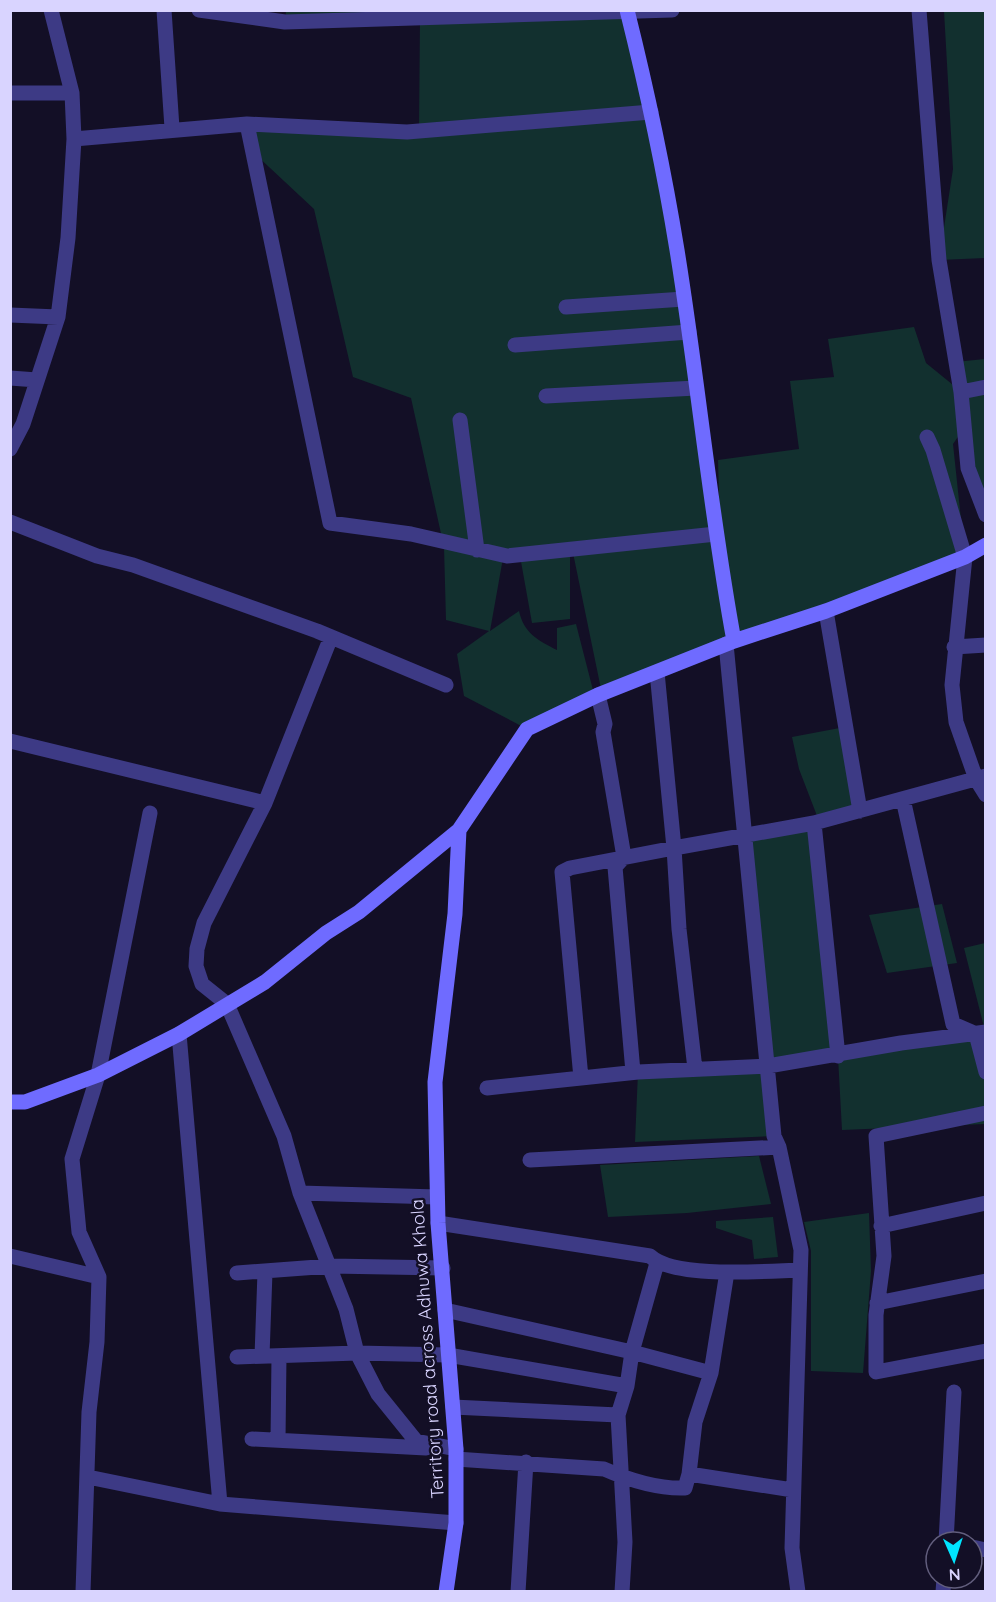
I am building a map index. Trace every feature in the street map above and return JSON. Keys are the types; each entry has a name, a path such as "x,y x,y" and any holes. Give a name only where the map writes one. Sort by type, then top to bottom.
{"street":[{"path":"10,449 23,424 58,317 68,238 74,139 72,93 51,10"},
{"path":"164,10 172,128"},
{"path":"199,10 278,16 672,10"},
{"path":"919,10 939,260 961,392 968,468 986,514"},
{"path":"627,11 663,170 689,332 730,642 744,837 774,1136 779,1147 801,1250 792,1548 798,1592"},
{"path":"10,93 72,93"},
{"path":"74,139 172,128 247,124 407,132 651,112"},
{"path":"247,124 330,523 411,534 507,556 716,534"},
{"path":"566,307 684,299"},
{"path":"10,315 58,317"},
{"path":"514,345 689,332"},
{"path":"10,378 37,380"},
{"path":"961,392 986,387"},
{"path":"546,396 696,388"},
{"path":"460,420 477,550"},
{"path":"927,437 933,450 964,557 952,685 956,722 981,778 986,795"},
{"path":"10,522 97,556 133,566 331,637 446,684"},
{"path":"10,1102 32,1100 98,1075 179,1034 265,982 326,933 359,912 459,830 527,729 598,695 730,642 826,611 964,557 986,544"},
{"path":"826,611 860,811"},
{"path":"331,637 265,803 204,923 196,949 196,966 202,984 227,1004 284,1136 300,1193 331,1266 346,1309 357,1353 378,1394 416,1441 456,1454"},
{"path":"954,647 986,645"},
{"path":"657,672 674,848 679,929 695,1069"},
{"path":"598,695 605,724 603,732 624,857"},
{"path":"10,741 265,803"},
{"path":"581,1078 562,872 570,868 624,857 814,823 981,778"},
{"path":"903,799 953,1024 981,1033"},
{"path":"83,1592 99,1277 79,1232 72,1158 98,1075 150,813"},
{"path":"814,823 838,1056"},
{"name":"Territory road across Adhuwa Khola","path":"446,1592 456,1523 456,1454 438,1223 434,1140 435,1082 455,914 459,830"},
{"path":"624,857 615,867 633,1072"},
{"path":"487,1088 633,1072 768,1066 838,1056 902,1043 981,1033"},
{"path":"981,1033 986,1072"},
{"path":"179,1034 220,1504"},
{"path":"986,1113 876,1136 884,1256 877,1303 876,1372 986,1351"},
{"path":"530,1160 779,1147"},
{"path":"300,1193 437,1197"},
{"path":"881,1226 986,1203"},
{"path":"438,1223 650,1256 657,1263 727,1272 800,1270"},
{"path":"10,1256 99,1277"},
{"path":"622,1592 625,1542 619,1476 618,1415 627,1386 632,1352 657,1263"},
{"path":"237,1273 331,1266 443,1268"},
{"path":"262,1356 265,1272"},
{"path":"252,1439 456,1454 579,1469 604,1469 619,1476 668,1489 685,1488 689,1474 695,1422 711,1373 727,1272"},
{"path":"877,1303 986,1281"},
{"path":"445,1310 632,1352 711,1373"},
{"path":"237,1357 357,1353 448,1355 627,1386"},
{"path":"278,1440 279,1356"},
{"path":"948,1530 954,1392"},
{"path":"453,1407 618,1415"},
{"path":"518,1592 526,1462"},
{"path":"689,1474 793,1490"},
{"path":"88,1477 220,1504 456,1523"}],"green space":[{"path":"286,11 627,11 682,299 721,566 718,460 799,449 790,381 834,377 828,339 914,327 926,363 958,389 955,362 985,359 985,515 962,431 953,444 965,557 601,689 572,548 522,552 442,538 411,398 353,377 314,209 254,153 247,124 419,130 420,19 285,22"},
{"path":"944,11 985,11 985,258 939,260 953,169"},
{"path":"444,547 503,558 490,631 519,611 524,625 532,635 557,650 557,628 576,624 594,694 527,729 464,696 457,654 489,631 446,620"},
{"path":"570,550 570,619 532,623 520,556"},
{"path":"845,727 860,811 820,821 838,1056 985,1035 985,1124 842,1130 838,1057 769,1066 774,1136 635,1142 638,1072 768,1066 744,837 819,821 799,769 792,737"},
{"path":"942,904 957,963 887,973 869,915"},
{"path":"985,943 985,1027 984,1027 964,948"},
{"path":"759,1156 771,1204 687,1213 608,1217 600,1165"},
{"path":"869,1213 871,1271 863,1373 811,1371 811,1251 804,1222"},
{"path":"773,1217 778,1257 754,1259 752,1240 716,1228 716,1221"}]}
